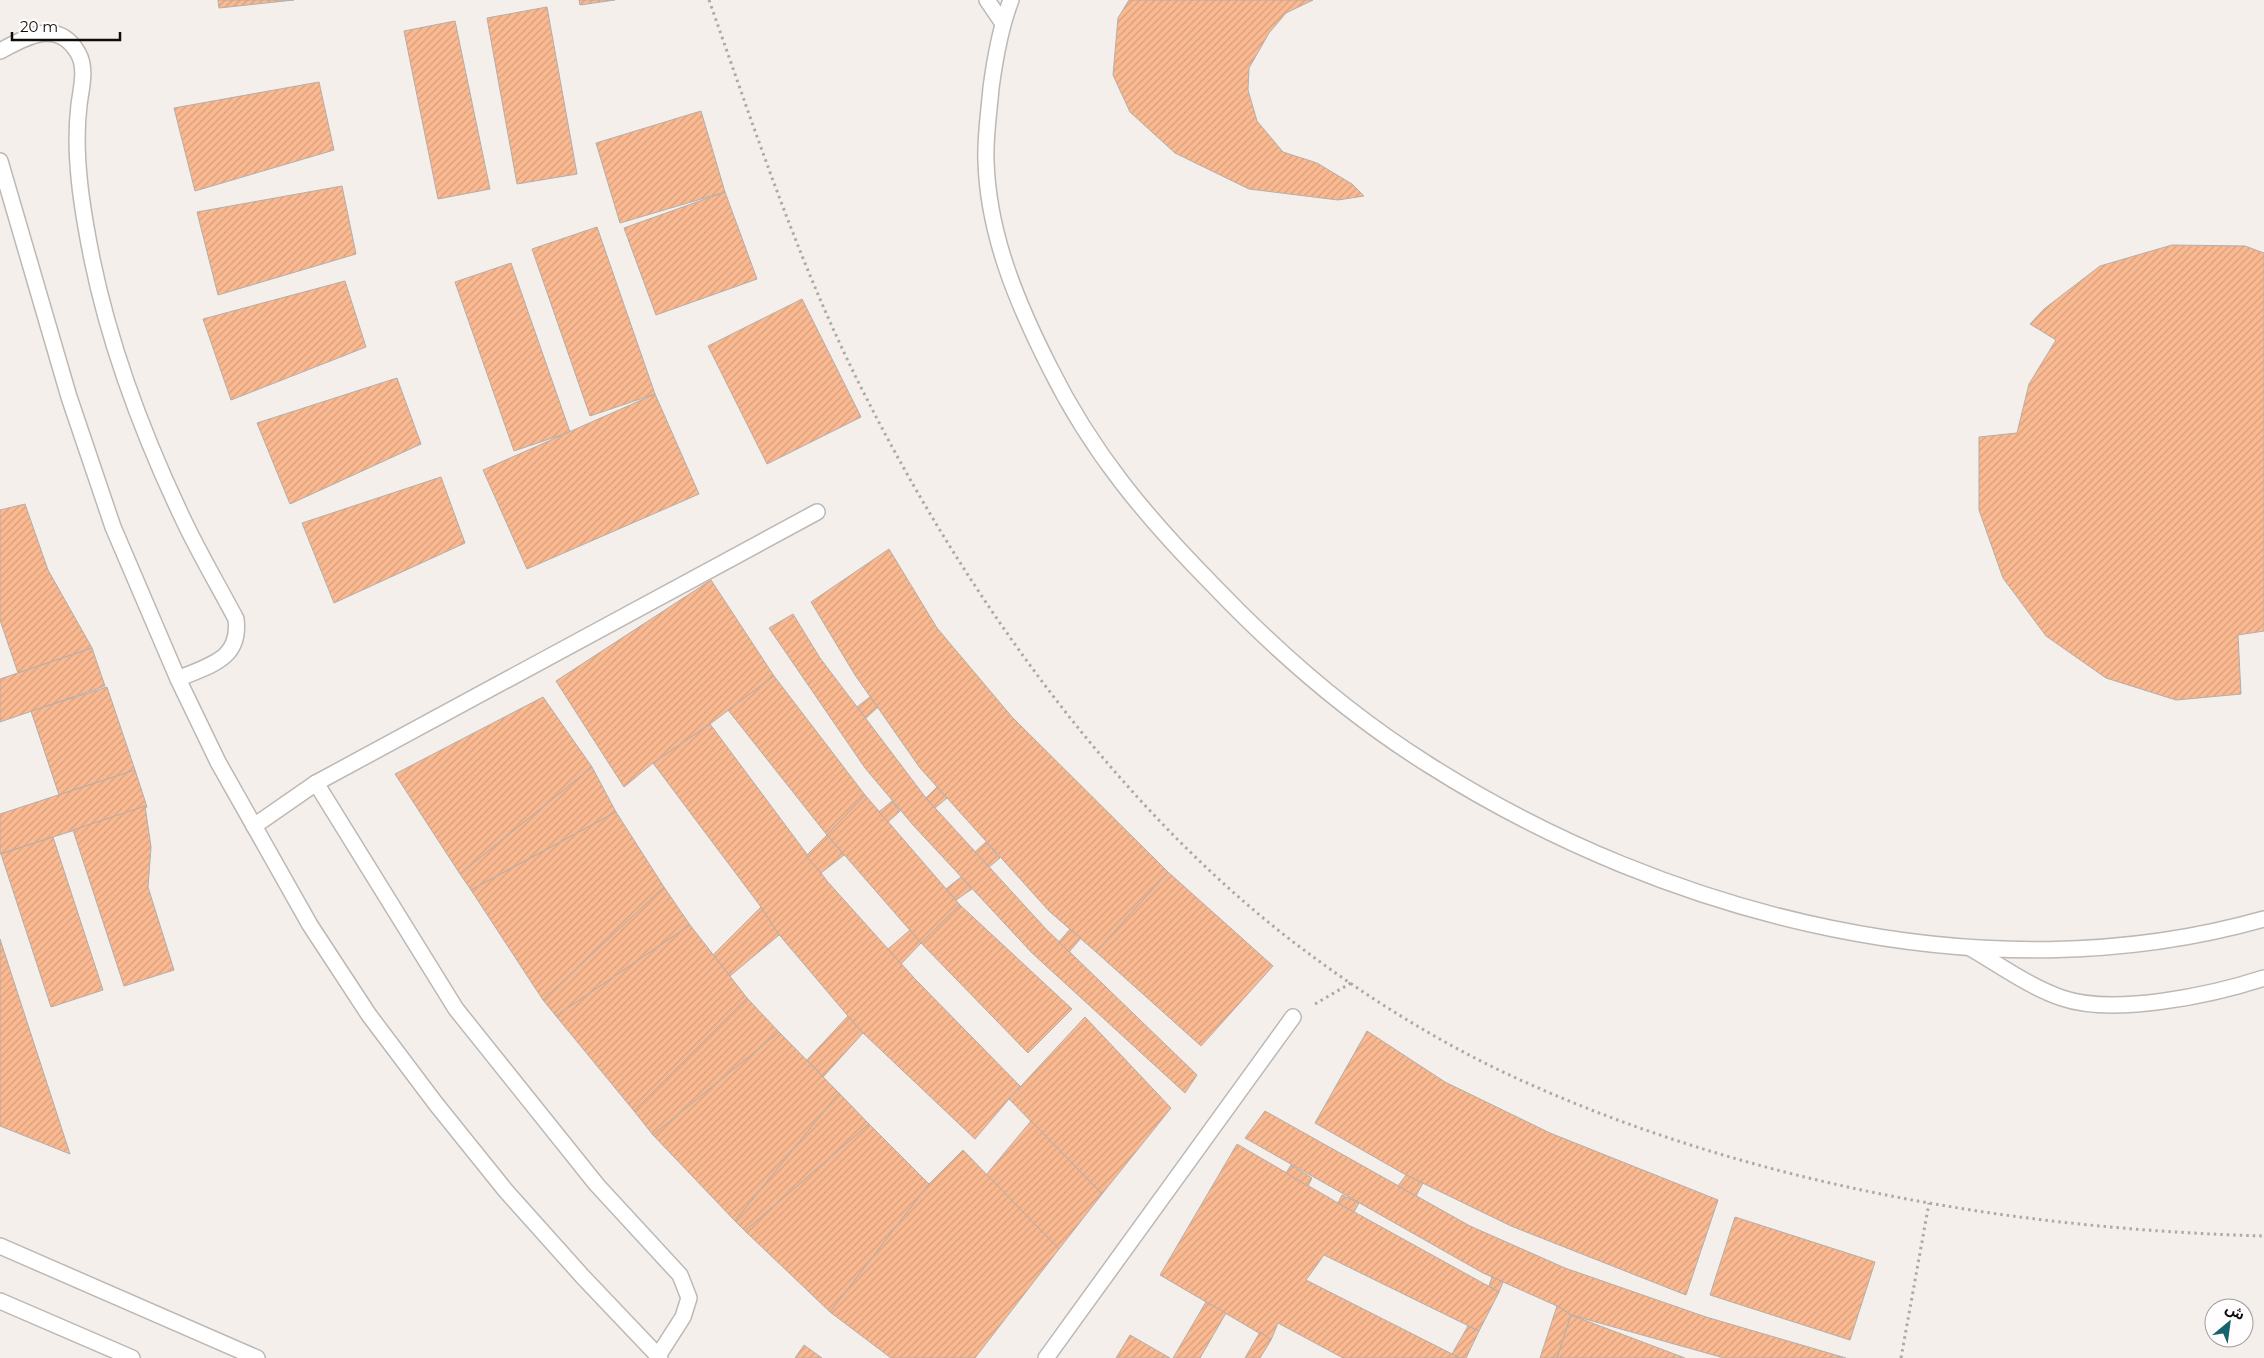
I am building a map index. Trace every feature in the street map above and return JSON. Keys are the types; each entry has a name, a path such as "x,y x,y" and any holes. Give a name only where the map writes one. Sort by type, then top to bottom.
{"lane":[{"path":"986,0 1002,22"},
{"path":"1011,0 1002,22 994,68 988,114 987,169 990,207 1001,252 1028,325 1063,395 1104,461 1152,522 1256,630 1353,712 1427,764 1489,801 1553,834 1619,864 1756,910 1826,926 1897,939 1968,947 2040,950 2112,948 2171,941 2228,929 2264,918"},
{"path":"0,52 33,34 46,32 60,36 72,43 80,55 83,68 78,113 78,142 82,196 93,262 113,335 129,389 153,452 184,520 236,619 238,632 235,644 227,655 178,679"},
{"path":"0,161 69,397 113,527 178,679 218,762 316,933 370,1014 436,1104 512,1198 659,1357 683,1317 689,1298 680,1275 597,1185 456,1009 316,783"},
{"path":"254,826 316,783 817,512"},
{"path":"1968,947 2037,987 2062,998 2088,1004 2116,1006 2200,995 2264,978"},
{"path":"1046,1358 1293,1017"},
{"path":"0,1246 258,1358"},
{"path":"0,1301 132,1358"}],"path":[{"path":"709,0 787,221 826,313 868,402 916,490 968,574 1024,656 1085,735 1135,796 1190,852 1248,906 1310,955 1442,1040 1513,1077 1585,1108 1684,1142 1785,1172 1990,1214 2093,1227 2264,1236"},
{"path":"1293,1017 1351,983"},
{"path":"1901,1358 1929,1203"}],"building":[{"path":"218,0 294,0 219,8"},
{"path":"579,0 615,0 580,5"},
{"path":"1129,0 1313,0 1286,13 1269,33 1249,68 1248,90 1257,121 1283,152 1317,163 1352,184 1364,196 1338,200 1249,189 1175,153 1130,112 1113,75 1118,18"},
{"path":"547,7 577,174 517,184 487,18"},
{"path":"455,21 490,189 438,199 404,31"},
{"path":"319,82 334,150 195,191 174,108"},
{"path":"701,111 725,192 620,223 596,143"},
{"path":"342,186 356,254 218,295 197,212"},
{"path":"725,192 757,279 656,315 624,228"},
{"path":"597,227 655,394 590,416 532,249"},
{"path":"2172,245 2245,246 2264,253 2264,631 2238,635 2241,694 2176,700 2106,678 2046,636 2003,578 1979,510 1979,437 2017,433 2029,384 2056,340 2030,324 2044,309 2100,266"},
{"path":"511,263 570,432 514,451 455,282"},
{"path":"345,281 366,347 231,400 203,319"},
{"path":"802,299 861,417 767,464 708,346"},
{"path":"397,378 421,444 290,504 257,423"},
{"path":"655,394 699,494 527,569 483,470"},
{"path":"441,477 465,543 334,603 302,523"},
{"path":"25,504 48,570 92,648 18,673 0,620 0,510"},
{"path":"889,549 937,628 1012,717 1168,872 1096,952 1049,911 920,768 855,675 811,602"},
{"path":"711,580 774,676 710,724 653,763 624,787 556,681"},
{"path":"793,614 820,658 926,798 1046,929 1197,1075 1185,1093 1032,953 913,825 865,768 769,628"},
{"path":"92,648 105,686 0,722 0,679"},
{"path":"774,676 865,795 827,835 728,710"},
{"path":"107,687 135,770 59,795 31,711"},
{"path":"543,697 592,767 460,874 395,774"},
{"path":"870,697 878,707 866,718 857,707"},
{"path":"710,724 827,881 915,979 1020,1086 975,1139 863,1033 848,1016 770,924 761,907 653,763"},
{"path":"592,767 616,812 471,890 460,874"},
{"path":"135,770 147,807 0,854 0,814"},
{"path":"937,787 947,798 935,808 926,798"},
{"path":"865,795 960,905 921,943 827,835"},
{"path":"892,801 900,811 888,822 879,812"},
{"path":"145,806 151,847 148,887 174,970 124,986 73,830"},
{"path":"616,812 664,887 543,1000 471,890"},
{"path":"827,835 844,855 821,873 806,856"},
{"path":"53,837 103,990 51,1007 1,854"},
{"path":"986,842 1000,858 989,867 975,852"},
{"path":"1168,872 1273,966 1201,1046 1096,952"},
{"path":"961,877 972,889 956,900 946,889"},
{"path":"664,887 690,925 556,1016 543,1000"},
{"path":"960,905 1072,1009 1028,1053 921,943"},
{"path":"761,907 779,935 730,976 713,955"},
{"path":"690,925 747,998 634,1111 556,1016"},
{"path":"1070,929 1081,938 1069,952 1059,942"},
{"path":"910,930 921,943 901,964 888,949"},
{"path":"0,939 70,1154 0,1126"},
{"path":"747,998 779,1032 653,1135 634,1111"},
{"path":"848,1016 863,1033 823,1077 807,1060"},
{"path":"1085,1017 1171,1108 1102,1194 1009,1099"},
{"path":"1367,1031 1445,1082 1550,1133 1718,1200 1686,1295 1511,1226 1406,1175 1315,1123"},
{"path":"779,1032 839,1093 735,1221 653,1135"},
{"path":"839,1093 869,1124 745,1231 735,1221"},
{"path":"1265,1111 1470,1226 1565,1268 1706,1317 1846,1358 1724,1358 1571,1315 1557,1306 1483,1273 1245,1138"},
{"path":"1031,1121 1102,1194 1059,1249 986,1175"},
{"path":"869,1124 929,1184 830,1312 745,1231"},
{"path":"1237,1144 1338,1203 1499,1292 1479,1331 1324,1255 1306,1280 1460,1358 1343,1358 1278,1323 1271,1340 1160,1275"},
{"path":"963,1150 1059,1249 975,1358 891,1358 830,1312 929,1184"},
{"path":"1291,1165 1312,1178 1308,1186 1286,1173"},
{"path":"1406,1175 1423,1183 1416,1196 1398,1186"},
{"path":"1342,1195 1359,1203 1354,1212 1338,1203"},
{"path":"1735,1217 1875,1262 1850,1340 1710,1295"},
{"path":"1492,1277 1503,1282 1499,1292 1489,1286"},
{"path":"1206,1302 1226,1313 1200,1358 1173,1358"},
{"path":"1557,1306 1571,1315 1557,1358 1540,1358"},
{"path":"1571,1315 1685,1358 1557,1358"},
{"path":"1468,1326 1479,1331 1466,1358 1460,1358 1452,1354"},
{"path":"1260,1332 1271,1340 1260,1358 1245,1358"},
{"path":"1130,1335 1170,1358 1116,1358"},
{"path":"804,1345 822,1358 795,1358"}]}
